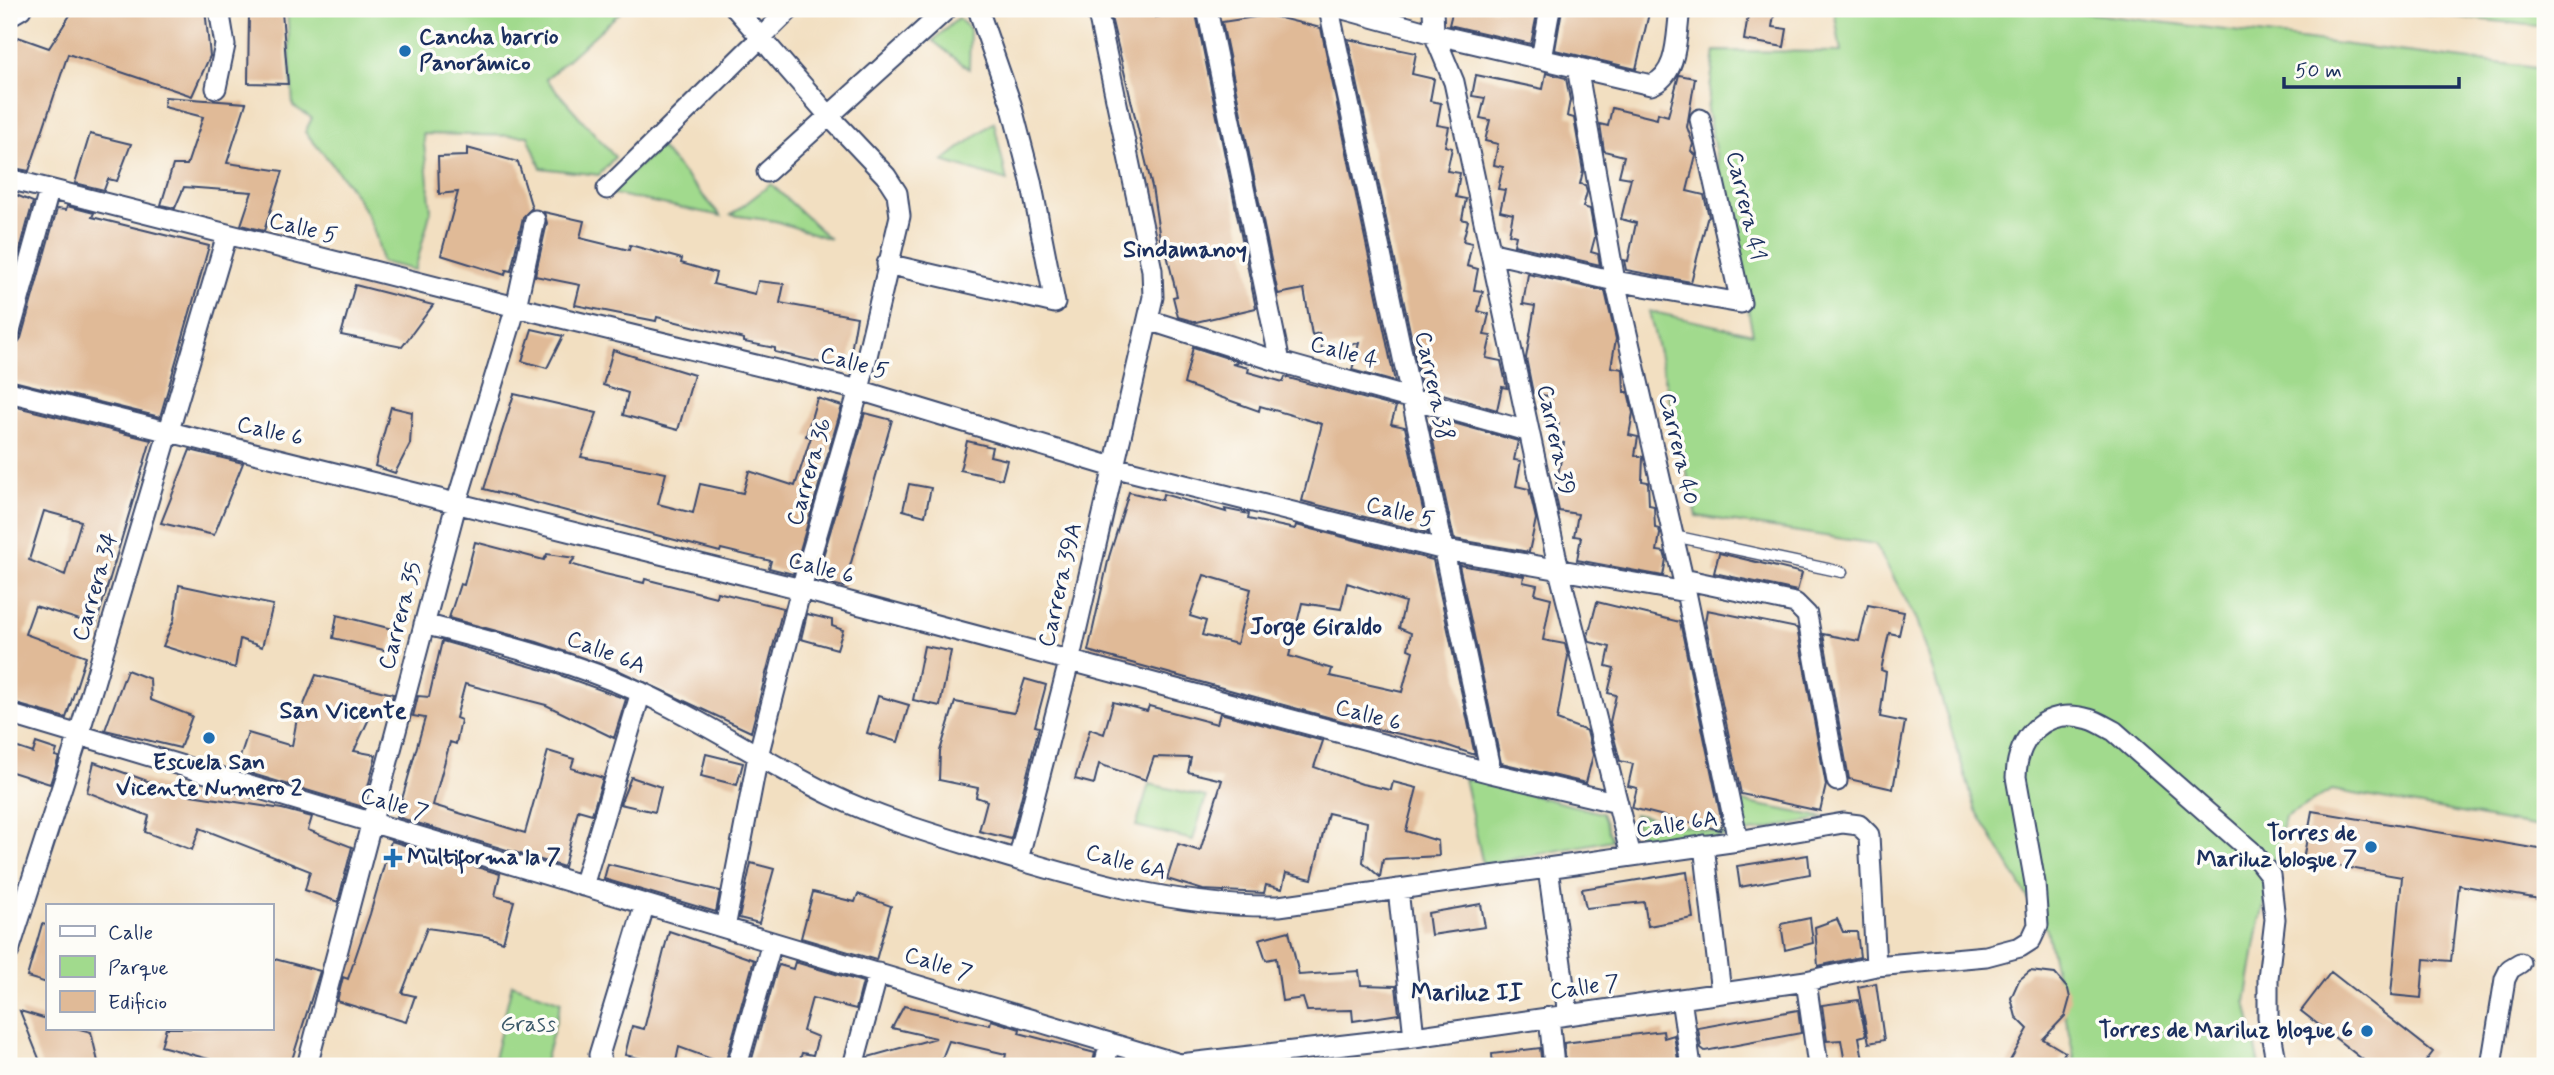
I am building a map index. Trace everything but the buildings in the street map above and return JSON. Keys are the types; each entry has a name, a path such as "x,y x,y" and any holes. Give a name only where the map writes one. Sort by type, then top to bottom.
{"street":[{"path":"9,16 21,9"},
{"path":"216,88 225,45 219,9"},
{"path":"736,9 830,117"},
{"path":"607,189 760,35 790,9"},
{"path":"767,172 947,9"},
{"path":"887,264 1055,303 1031,181 1011,104 978,9"},
{"name":"Carrera 39A","path":"1018,860 1069,662 1153,297 1152,270 1097,9"},
{"path":"1207,9 1280,362"},
{"name":"Carrera 38","path":"1329,9 1441,549 1491,774"},
{"path":"1343,9 1434,34 1651,85 1663,81 1670,69 1680,9"},
{"path":"1433,9 1434,34"},
{"path":"1541,58 1550,9"},
{"name":"Carrera 39","path":"1434,34 1454,82 1493,253 1527,431 1631,856"},
{"name":"Carrera 40","path":"1577,67 1615,281 1685,585 1738,841"},
{"name":"Carrera 36","path":"725,928 758,756 801,589 859,390 900,216 897,194 886,176 830,117"},
{"name":"Carrera 41","path":"1615,281 1741,303 1700,119"},
{"name":"Calle 5","path":"9,179 859,390 1114,467 1441,549 1559,570 1685,585 1795,603 1802,607 1807,615 1837,781"},
{"path":"9,335 49,191"},
{"name":"Carrera 35","path":"307,1066 457,501 516,307 535,220"},
{"name":"Carrera 34","path":"9,951 78,737 227,235"},
{"path":"1493,253 1615,281"},
{"name":"Calle 4","path":"1149,320 1280,362 1410,396 1527,431"},
{"name":"Calle 6","path":"9,392 167,433 457,501 801,589 1491,774 1618,803"},
{"name":"Calle 6A","path":"424,624 536,652 641,692 831,795 891,821 1018,860 1168,900 1230,907 1279,906 1738,841 1843,823 1859,825 1869,835 1876,966"},
{"path":"583,886 641,692"},
{"name":"Calle 7","path":"9,714 78,737 1181,1065 1556,1022 1681,999 1806,981 1876,966 1986,956 2020,947 2031,940 2038,925 2035,883 2016,777 2016,760 2021,744 2034,729 2056,717 2088,718 2122,739 2251,851 2270,876 2275,919 2268,978 2268,1017 2277,1066"},
{"path":"1704,845 1721,993"},
{"path":"1548,868 1556,1022 1554,1066"},
{"path":"1398,889 1414,1037"},
{"path":"603,1066 599,1055 645,904"},
{"path":"737,1066 772,942"},
{"path":"2491,1066 2505,979 2510,969 2521,963"},
{"path":"853,1066 878,973"},
{"path":"1806,981 1818,1066"},
{"path":"1681,999 1691,1066"},
{"path":"1104,1066 1111,1044"}],"lane":[{"path":"1673,536 1842,572"}],"green space":[{"path":"287,9 624,9 546,79 615,157 599,175 541,168 528,136 423,134 431,210 415,270 381,262 378,243 364,208 342,176 305,132 312,118 293,106"},
{"path":"1834,9 2053,9 2545,69 2545,828 2332,790 2285,817 2258,930 2246,1002 2260,1066 2076,1066 2047,930 1976,810 1917,620 1875,544 1697,516 1649,311 1753,334 1707,111 1715,51 1841,52"},
{"path":"2386,9 2545,9 2545,27"},
{"path":"958,18 970,29 969,69 933,41"},
{"path":"994,122 1007,181 943,161"},
{"path":"660,147 721,216 608,193"},
{"path":"771,184 830,239 775,221 731,215"},
{"path":"1464,778 1602,813 1612,840 1483,865"},
{"path":"1149,784 1206,797 1193,840 1136,826"},
{"path":"1737,801 1826,818 1745,833"},
{"path":"1634,814 1731,836 1641,849"},
{"name":"Grass","path":"512,984 561,1002 544,1066 494,1059"}],"place":[{"name":"Cancha barrio Panorámico","path":"405,51"},
{"name":"Escuela San Vicente Numero 2","path":"209,738"},
{"name":"Torres de Mariluz bloque 7","path":"2371,847"},
{"name":"Multiforma la 7","path":"393,858"},
{"name":"Torres de Mariluz bloque 6","path":"2367,1031"}],"district":[{"name":"Sindamanoy","path":"1185,250"},
{"name":"Jorge Giraldo","path":"1316,627"},
{"name":"San Vicente","path":"343,711"},
{"name":"Mariluz II","path":"1467,993"}]}
